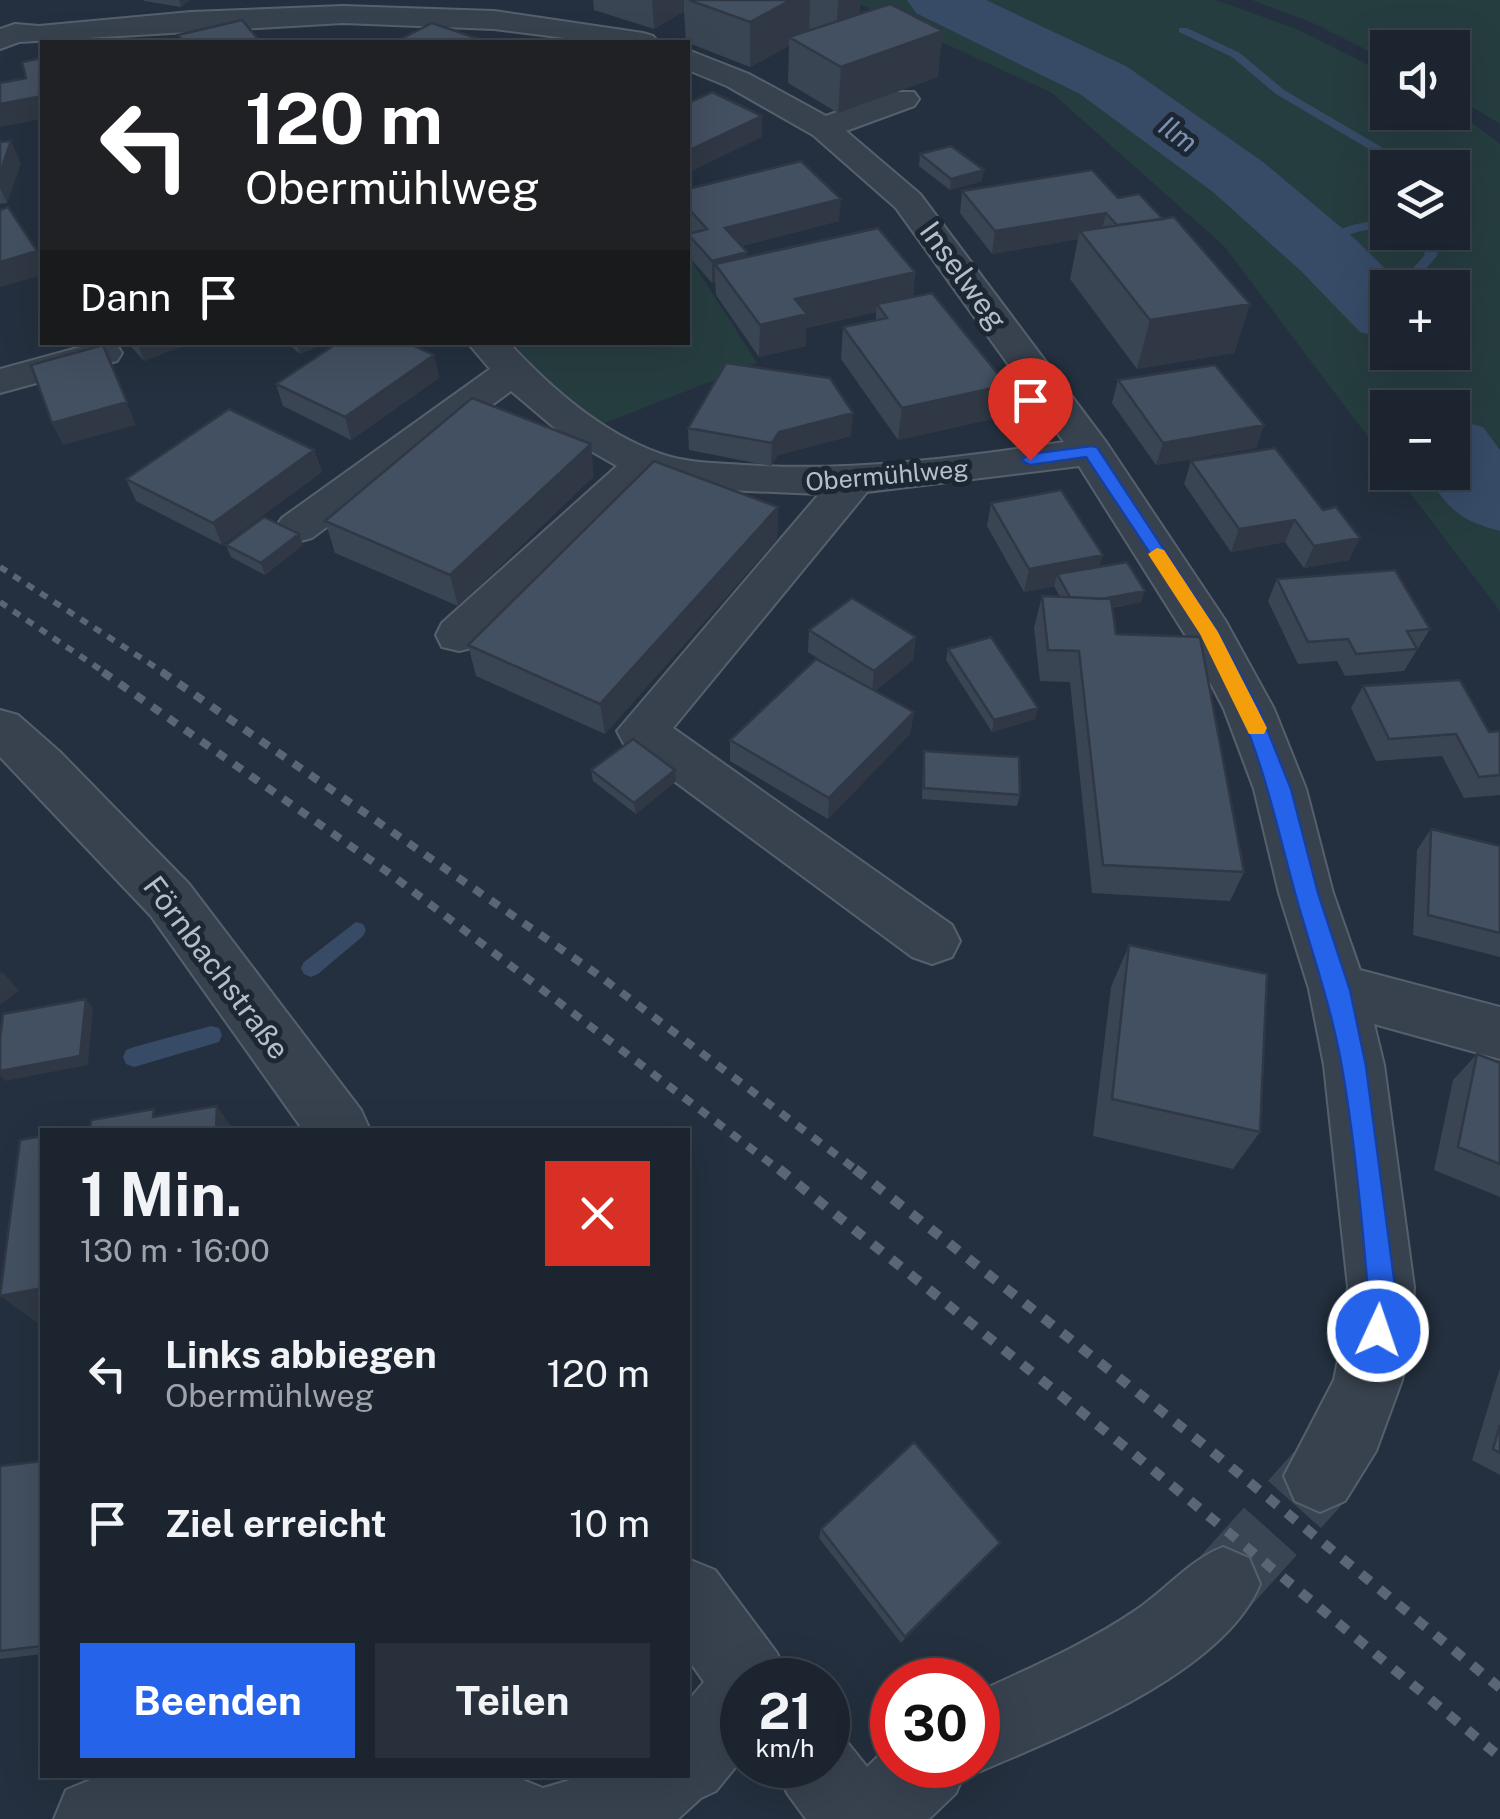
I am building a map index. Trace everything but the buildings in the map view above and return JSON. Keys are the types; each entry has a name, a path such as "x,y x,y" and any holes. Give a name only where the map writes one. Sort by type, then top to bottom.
{"street":[{"path":"30,0 8,21 7,37 253,5 426,2 513,10 593,26 636,40"},
{"path":"332,40 352,6"},
{"path":"568,40 593,26"},
{"name":"Inselweg","path":"690,60 738,80 824,128 908,201 1091,451 1208,632 1249,709 1280,789 1306,893 1338,990 1356,1083 1381,1286 1378,1331 1368,1380 1350,1426 1320,1476"},
{"path":"824,128 903,99"},
{"path":"0,381 106,352"},
{"path":"297,528 500,357"},
{"name":"Obermühlweg","path":"500,357 536,395 568,420 645,463 748,479 852,482 1091,451"},
{"path":"459,636 645,463"},
{"path":"852,482 642,731 932,941"},
{"name":"Förnbachstraße","path":"0,728 42,766 170,900 338,1128"},
{"path":"1338,990 1500,1033"},
{"path":"1000,1722 1104,1674 1166,1636 1223,1584"},
{"path":"690,1600 734,1658"},
{"path":"690,1761 720,1724"},
{"path":"568,1819 622,1810 666,1778"},
{"path":"832,1788 856,1819"},
{"path":"870,1819 903,1788"},
{"path":"95,1819 263,1808 518,1819"}],"green space":[{"path":"851,0 1216,0 1299,30 1370,66 1370,130 1470,130 1470,122 1500,144 1500,611 1408,490 1470,490 1470,390 1370,390 1370,439 1224,246 1052,93"},
{"path":"1252,0 1500,0 1500,124 1470,105 1470,30 1370,30 1370,52 1311,22"},
{"path":"690,258 757,363 585,431 488,345 690,345"}],"waterway":[{"name":"Ilm","path":"937,0 1103,80 1238,177 1370,297"},
{"path":"1183,30 1236,55 1280,92 1380,150"},
{"path":"1328,255 1329,243 1338,234 1370,226"},
{"path":"1420,270 1433,250"},
{"name":"Ilm","path":"1470,473 1500,502"},
{"path":"311,968 356,930"},
{"path":"134,1057 211,1035"}],"tunnel":[{"path":"1223,1584 1320,1476"}],"railway":[{"path":"0,567 166,674"},
{"path":"0,602 107,674"},
{"path":"103,672 389,873 782,1172"},
{"path":"162,672 597,974 859,1172"},
{"path":"779,1169 1135,1455 1500,1757"},
{"path":"855,1169 1204,1445 1500,1688"}],"slow traffic":[{"path":"1157,554 1208,632 1257,728"}],"route":[{"path":"1030,460 1091,451 1208,632 1249,709 1280,789 1306,893 1338,990 1354,1066 1381,1286 1378,1331"}]}
